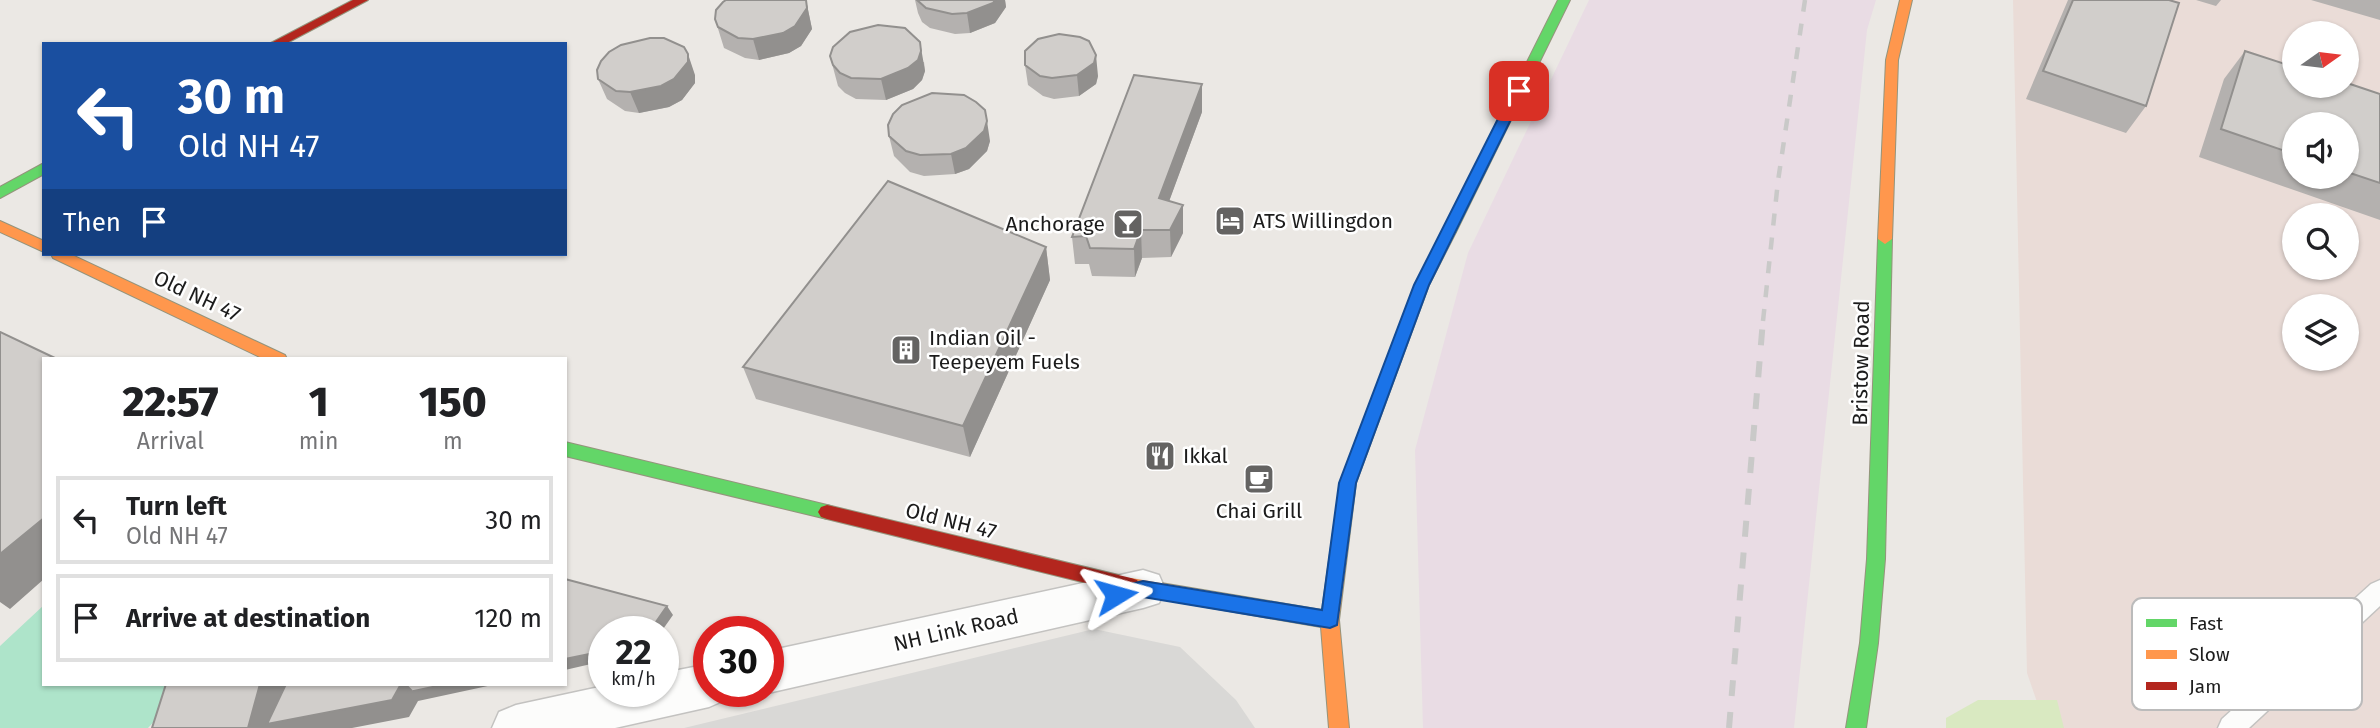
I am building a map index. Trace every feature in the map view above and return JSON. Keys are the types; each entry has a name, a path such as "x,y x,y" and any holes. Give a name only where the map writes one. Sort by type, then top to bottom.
{"main road":[{"path":"279,42 362,0"},
{"path":"1339,728 1330,620 1348,483 1422,285 1564,0"},
{"name":"Bristow Road","path":"1856,728 1868,668 1879,537 1880,386 1892,60 1906,0"},
{"path":"0,193 42,169"},
{"path":"0,226 42,246"},
{"name":"Old NH 47","path":"62,256 275,357"},
{"name":"Old NH 47","path":"567,449 1143,589 1330,620"}],"street":[{"name":"NH Link Road","path":"784,668 1143,589"},
{"path":"516,728 693,689"}],"lane":[{"path":"2362,608 2380,591"},
{"path":"2231,728 2251,710"}],"shaded area":[{"path":"1589,0 1876,0 1867,30 1794,728 1423,728 1415,450 1468,253"},
{"path":"2013,0 2380,0 2380,728 2046,728 2027,673"},
{"path":"1094,629 1180,647 1236,700 1255,728 684,728 771,707 784,707 784,704"}],"green space":[{"path":"42,607 42,686 187,686 148,728 0,728 0,646"},
{"path":"1978,700 2057,700 2064,728 1946,728 1946,718"}],"building":[{"path":"726,0 806,0 807,8 795,26 783,33 753,39 738,38 718,27 715,19 716,10"},
{"path":"917,0 995,0 967,13 952,14 926,8"},
{"path":"2073,0 2169,0 2179,3 2146,106 2043,71"},
{"path":"878,25 905,28 920,42 918,60 908,68 881,79 851,78 840,73 830,56 833,47 850,32"},
{"path":"1059,34 1089,41 1096,55 1094,63 1077,75 1052,78 1040,76 1025,65 1025,51 1038,39"},
{"path":"650,38 664,38 684,47 688,62 674,79 661,86 630,92 616,91 598,79 597,70 609,52 621,45"},
{"path":"2245,51 2282,63 2282,98 2359,98 2359,87 2380,94 2380,183 2359,176 2359,112 2282,112 2282,150 2221,129"},
{"path":"1134,75 1202,84 1159,198 1183,205 1170,230 1141,230 1134,249 1090,248 1086,236 1072,237"},
{"path":"932,93 964,95 985,110 987,121 984,131 966,148 951,154 920,155 906,151 889,136 888,125 893,114 902,105"},
{"name":"Indian Oil - Teepeyem Fuels","path":"888,181 1046,247 963,426 743,367"},
{"path":"0,332 53,357 42,357 42,520 0,554"},
{"path":"567,580 667,606 660,616 588,616 588,654 567,659"},
{"path":"165,686 259,686 248,728 152,728"},
{"path":"285,686 400,686 392,700 267,724"},
{"path":"407,686 438,686 409,692 411,690"}],"railway":[{"path":"1763,321 1778,181 1805,0"},
{"path":"1729,728 1763,320"}],"traffic: fast":[{"path":"1449,232 1564,0"},
{"path":"0,193 42,169"},
{"path":"1856,728 1869,643 1876,559 1885,239"},
{"path":"567,449 827,512"}],"traffic: slow":[{"path":"1885,239 1892,60 1906,0"},
{"path":"0,226 42,246"},
{"path":"1330,620 1348,483 1422,285 1449,232"},
{"path":"62,256 275,357"},
{"path":"1131,586 1330,620 1339,728"}],"traffic: jam":[{"path":"279,42 362,0"},
{"path":"827,512 1131,586"}],"place":[{"name":"ATS Willingdon","path":"1230,221"},
{"name":"Anchorage","path":"1128,224"},
{"name":"Indian Oil - Teepeyem Fuels","path":"906,350"},
{"name":"Ikkal","path":"1160,456"},
{"name":"Chai Grill","path":"1259,479"}],"route":[{"path":"1116,595 1143,589 1330,620 1348,483 1422,285 1519,91"}]}
